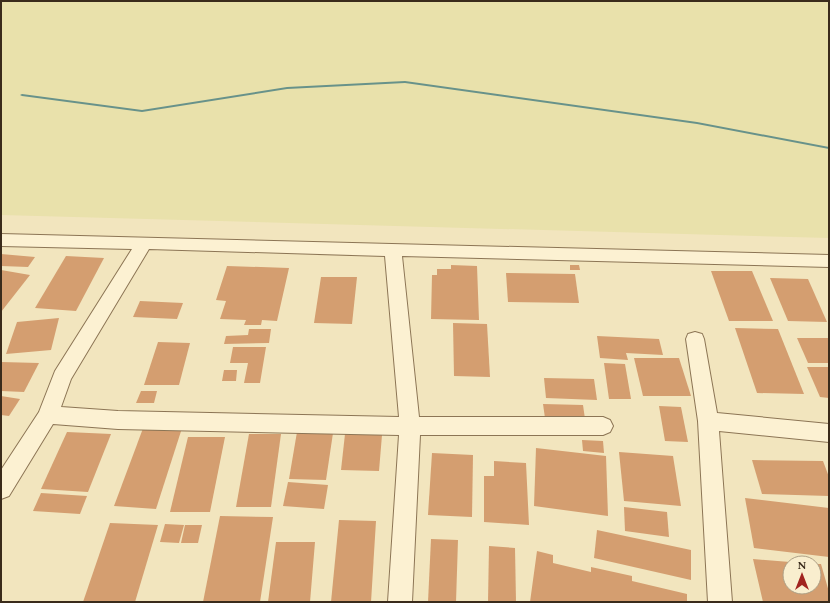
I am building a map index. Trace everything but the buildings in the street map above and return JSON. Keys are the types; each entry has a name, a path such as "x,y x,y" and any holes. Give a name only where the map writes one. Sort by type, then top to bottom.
{"street":[{"path":"1,240 829,261"},
{"path":"1,489 48,415 62,377 106,302 144,244"},
{"path":"392,250 410,426 400,602"},
{"path":"695,339 708,421 720,602"},
{"path":"48,415 118,420 410,426 603,426"},
{"path":"708,421 829,433"}],"shaded area":[{"path":"1,1 829,1 829,238 1,215"}],"waterway":[{"path":"22,95 142,111 287,88 405,82 697,123 829,148"}]}
